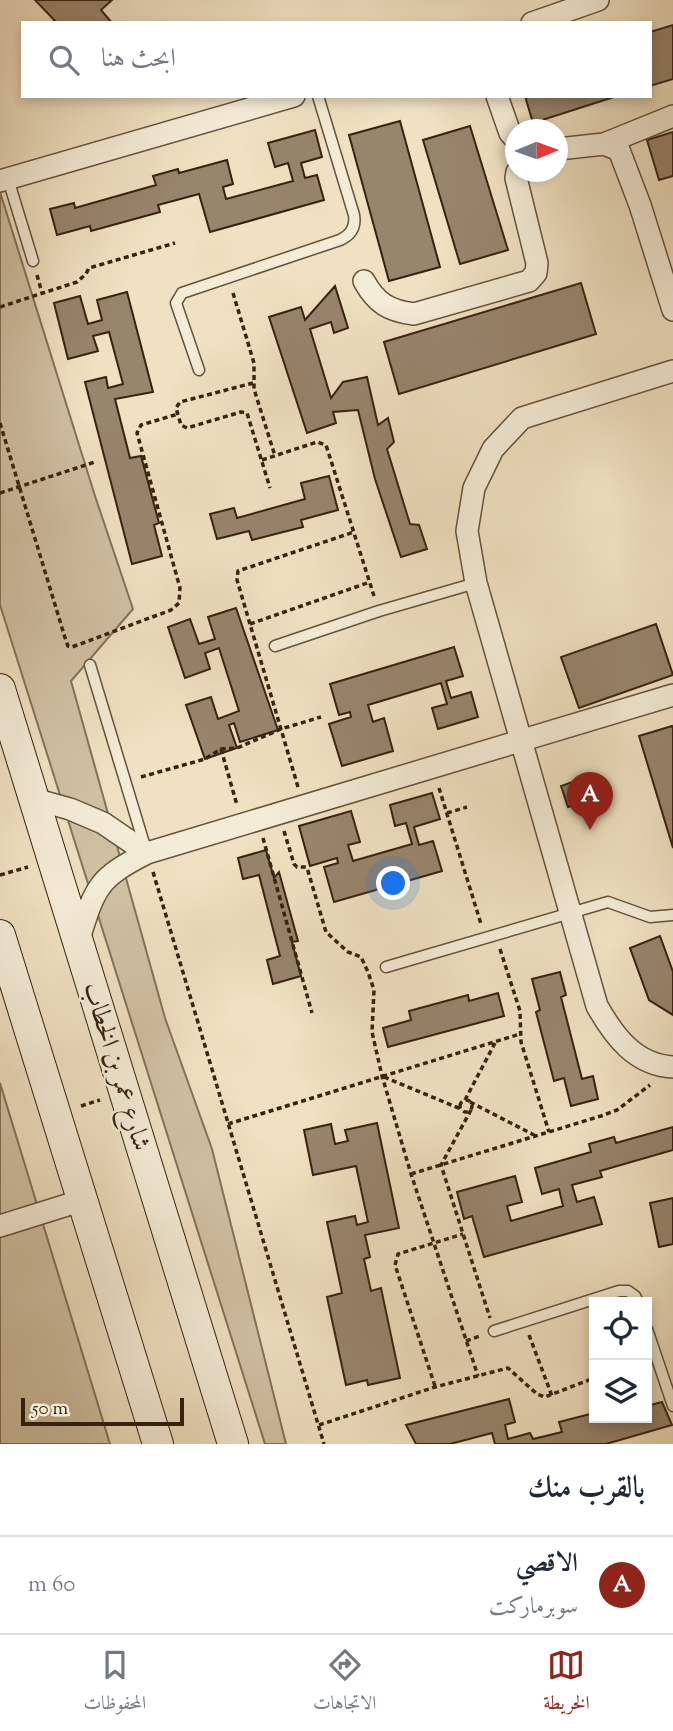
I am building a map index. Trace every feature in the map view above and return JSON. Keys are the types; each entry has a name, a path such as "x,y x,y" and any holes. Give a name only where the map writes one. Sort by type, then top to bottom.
{"street":[{"path":"538,21 598,0"},
{"path":"4,180 286,98"},
{"path":"498,98 505,119"},
{"path":"568,148 604,144 673,116"},
{"path":"604,144 619,150 624,159 673,310"},
{"path":"364,281 371,294 382,304 395,311 414,314 529,281 536,273 537,262 517,182"},
{"path":"669,1067 635,1054 612,1033 597,1006 476,583 467,531 474,488 493,449 522,418 673,371"},
{"name":"شارع عمر بن الخطاب","path":"0,689 233,1444"},
{"path":"79,939 97,889 109,875 147,853 673,695"},
{"path":"34,799 70,809 103,823 147,853"},
{"path":"0,935 158,1444"},
{"path":"0,1226 83,1200"}],"lane":[{"path":"199,370 178,309 178,297 187,290 348,237 352,230 354,215 319,98"},
{"path":"4,180 33,261"},
{"path":"275,646 379,611 476,583"},
{"path":"90,665 147,853"},
{"path":"386,967 608,902 658,918 673,915"},
{"path":"600,1297 628,1291 636,1297"},
{"path":"494,1331 589,1300"},
{"path":"652,1344 673,1406"}],"path":[{"path":"0,307 77,282 89,268 175,243"},
{"path":"228,277 254,363 253,383 275,456"},
{"path":"253,383 180,402 176,407 181,425 188,428 245,412 270,488"},
{"path":"0,423 68,646 78,645 171,610 179,603 181,593 136,433 141,425 178,414"},
{"path":"261,460 317,442 326,444 379,611"},
{"path":"0,493 95,462"},
{"path":"250,624 370,582"},
{"path":"125,781 205,759 221,749 237,748 281,729 321,717"},
{"path":"221,749 250,822 312,1013"},
{"path":"432,766 490,936 520,1011 520,1034 548,1132"},
{"path":"447,813 467,807"},
{"path":"279,813 294,864 297,867 306,867 308,871 326,932 348,951 365,961 374,990 371,1024 382,1076 411,1174 478,1376"},
{"path":"147,853 324,1444"},
{"path":"228,1124 520,1034"},
{"path":"494,1331 441,1166 471,1110 468,1101 495,1042"},
{"path":"411,1174 617,1110 669,1067"},
{"path":"382,1076 465,1112 471,1110"},
{"path":"56,1114 125,1092"},
{"path":"461,1109 460,1103 468,1101 536,1136"},
{"path":"435,1387 395,1265 398,1254 463,1234"},
{"path":"524,1321 552,1396"},
{"path":"319,1425 435,1387 508,1368 537,1394 552,1396 589,1380"}],"shaded area":[{"path":"0,192 133,609 71,681 165,1018 212,1149 286,1444 265,1444 0,605"},
{"path":"0,1083 110,1444 0,1444"}],"building":[{"path":"35,0 112,0 101,10 110,21 55,21"},
{"path":"673,25 673,79 652,85 652,31"},
{"path":"526,98 611,98 545,119 532,119"},
{"path":"400,121 440,267 389,281 349,135"},
{"path":"470,126 508,250 460,264 423,140"},
{"path":"315,130 322,157 301,163 305,178 317,175 324,200 210,232 199,194 158,205 160,212 91,231 90,226 57,235 50,209 74,203 75,208 156,185 153,176 178,169 179,173 227,160 233,184 223,187 226,199 293,181 288,163 275,167 268,143"},
{"path":"673,132 673,176 659,180 647,140"},
{"path":"581,283 596,334 399,394 384,342"},
{"path":"335,286 348,328 334,333 331,322 310,329 331,398 343,382 367,377 378,425 388,418 394,442 387,449 410,524 419,525 427,549 401,557 375,479 358,410 333,412 336,423 307,433 269,317 301,307 305,320"},
{"path":"127,292 153,392 115,399 130,458 141,456 159,523 154,525 162,556 132,564 85,382 106,377 108,388 123,384 109,332 93,336 98,351 68,359 54,303 80,296 88,324 102,320 97,300"},
{"path":"329,476 338,510 301,520 303,527 252,540 249,531 217,539 210,514 234,508 237,518 305,499 301,483"},
{"path":"236,608 278,730 240,742 234,723 229,725 237,748 205,759 186,705 211,697 218,719 239,711 219,648 205,653 210,669 185,678 168,627 190,619 199,644 215,639 208,617"},
{"path":"656,624 673,675 579,708 561,657"},
{"path":"454,647 463,676 446,681 451,698 471,692 478,717 438,729 432,708 447,704 441,683 368,705 373,722 384,718 393,751 342,766 329,724 351,717 350,712 339,715 330,684"},
{"path":"672,726 673,729 673,848 639,736"},
{"path":"578,780 585,802 568,807 561,786"},
{"path":"432,793 440,819 414,827 419,845 433,841 442,871 334,902 324,867 338,863 337,858 310,866 299,826 351,811 360,842 348,845 353,861 412,844 406,823 395,826 390,805"},
{"path":"266,850 274,878 279,872 298,941 292,942 301,976 273,984 267,960 280,956 259,875 243,879 238,858"},
{"path":"660,936 673,972 673,1015 649,1000 630,948"},
{"path":"560,972 566,995 561,997 582,1079 593,1076 598,1099 571,1106 564,1078 554,1081 536,1012 540,1010 532,979"},
{"path":"498,993 504,1016 388,1047 383,1028 411,1020 409,1011 468,995 469,1001"},
{"path":"377,1123 399,1228 365,1235 370,1257 364,1259 371,1291 381,1288 400,1378 368,1385 367,1380 346,1385 327,1297 342,1293 327,1222 355,1216 357,1225 368,1222 356,1166 313,1175 304,1130 331,1124 335,1144 348,1141 345,1130"},
{"path":"673,1127 673,1150 600,1171 602,1177 572,1185 577,1202 594,1197 602,1224 484,1257 472,1216 464,1219 457,1192 515,1176 522,1202 507,1206 511,1221 563,1206 559,1189 542,1194 535,1168 591,1152 589,1144 614,1137 616,1143"},
{"path":"673,1198 673,1244 659,1247 650,1203"},
{"path":"509,1399 515,1422 505,1425 508,1439 530,1433 533,1439 562,1432 559,1422 589,1414 589,1423 652,1423 652,1405 662,1402 672,1425 606,1444 495,1444 492,1433 450,1444 416,1444 406,1425"}],"place":[{"name":"الاقصي","path":"590,830"}]}
